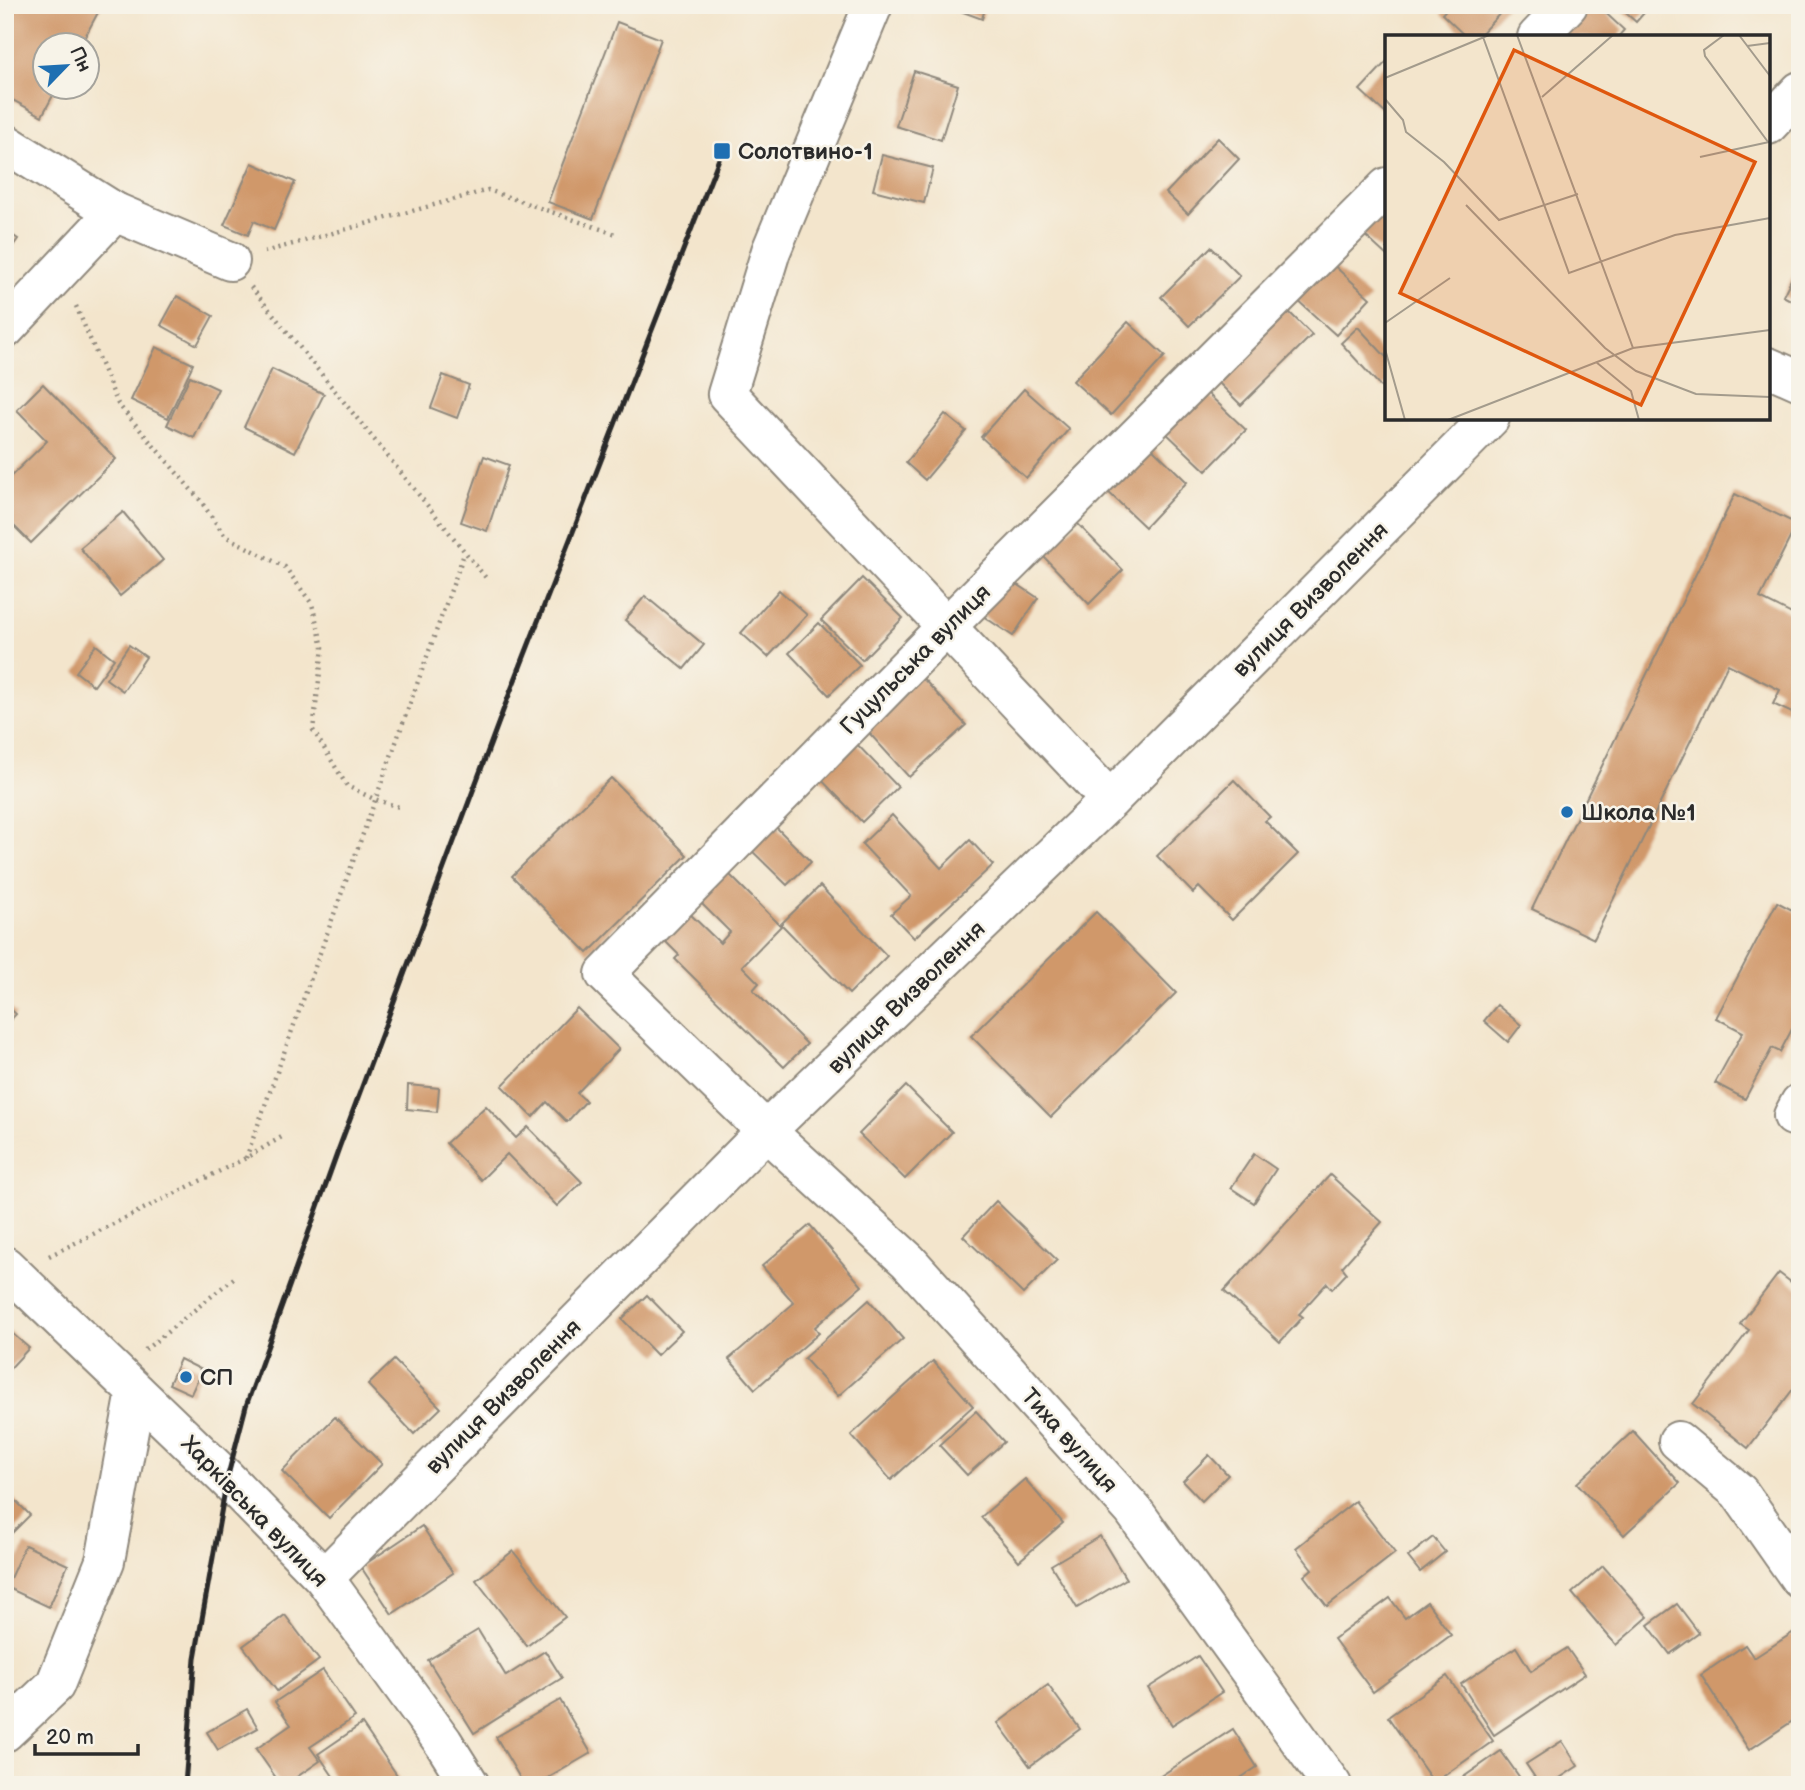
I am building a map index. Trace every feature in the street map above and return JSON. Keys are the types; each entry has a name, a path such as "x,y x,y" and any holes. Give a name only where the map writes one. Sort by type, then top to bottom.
{"street":[{"path":"873,5 772,251 727,394 1110,800"},
{"path":"1539,35 1568,5"},
{"path":"1770,123 1800,91"},
{"path":"5,143 115,212 230,261"},
{"name":"Гуцульська вулиця","path":"766,1131 605,974 946,627 1385,189"},
{"path":"5,329 115,212"},
{"path":"1770,369 1800,381"},
{"name":"вулиця Визволення","path":"324,1578 766,1131 1110,800 1488,420"},
{"name":"Тиха вулиця","path":"766,1131 908,1261 1133,1510 1332,1785"},
{"name":"Харківська вулиця","path":"10,1270 227,1479 324,1578 443,1742 470,1785"},
{"path":"5,1732 55,1685 105,1561 136,1392"},
{"path":"1678,1441 1739,1492 1800,1579"}],"path":[{"path":"486,578 230,261 488,190 615,234"},
{"path":"61,270 118,404 201,500 225,536 285,568 312,604 323,647 313,730 347,786 374,799 400,807"},
{"path":"246,1158 464,554"},
{"path":"10,1270 246,1158 285,1135"},
{"path":"136,1392 145,1350 234,1278"}],"building":[{"path":"5,5 102,5 88,32 32,32 32,102 50,102 42,116 5,96"},
{"path":"944,5 986,5 982,19"},
{"path":"1450,5 1506,7 1480,35 1464,35 1442,14"},
{"path":"1584,5 1597,5 1624,30 1620,35 1561,35"},
{"path":"1617,5 1651,5 1636,22"},
{"path":"617,22 661,39 593,219 548,202"},
{"path":"1385,63 1385,113 1360,90"},
{"path":"914,71 958,85 941,140 896,126"},
{"path":"1218,138 1239,159 1188,214 1166,193"},
{"path":"882,155 933,168 924,203 873,190"},
{"path":"252,163 295,182 274,230 254,221 248,235 224,225"},
{"path":"1385,205 1385,254 1361,232"},
{"path":"5,230 18,239 5,257"},
{"path":"1211,247 1240,276 1189,326 1161,297"},
{"path":"1330,262 1370,298 1336,335 1296,299"},
{"path":"1797,267 1800,268 1800,305 1783,296"},
{"path":"177,296 213,316 197,345 161,325"},
{"path":"1282,305 1312,335 1241,405 1211,375"},
{"path":"1128,322 1165,356 1111,415 1073,381"},
{"path":"1358,327 1385,356 1385,386 1382,388 1341,343"},
{"path":"156,347 193,364 168,418 131,400"},
{"path":"272,369 324,394 295,452 244,427"},
{"path":"443,375 469,385 457,418 431,408"},
{"path":"190,376 218,389 194,438 167,425"},
{"path":"43,384 116,459 31,543 5,517 5,482 47,441 17,410"},
{"path":"1024,389 1069,429 1026,478 981,437"},
{"path":"1203,389 1246,430 1206,471 1163,430"},
{"path":"945,414 966,431 925,480 906,463"},
{"path":"1147,443 1187,482 1145,527 1104,488"},
{"path":"484,456 509,465 487,531 461,522"},
{"path":"1735,494 1797,524 1760,598 1800,618 1800,702 1794,714 1773,704 1780,690 1728,664 1594,939 1532,909"},
{"path":"123,512 163,560 120,596 80,548"},
{"path":"1077,523 1123,570 1089,604 1043,556"},
{"path":"1005,576 1038,598 1013,636 980,614"},
{"path":"862,578 903,618 862,660 821,620"},
{"path":"779,590 807,615 768,657 741,633"},
{"path":"645,596 704,645 684,669 625,620"},
{"path":"819,623 860,665 829,695 789,653"},
{"path":"96,645 114,659 94,686 76,672"},
{"path":"129,645 146,657 123,691 106,679"},
{"path":"918,673 966,725 909,777 862,725"},
{"path":"852,739 898,787 862,822 816,774"},
{"path":"611,778 687,855 588,953 512,876"},
{"path":"1234,780 1270,817 1265,821 1298,854 1232,920 1199,887 1193,893 1157,856"},
{"path":"892,815 941,868 970,840 993,865 914,938 891,914 911,896 862,844"},
{"path":"770,821 811,862 787,885 746,845"},
{"path":"722,867 781,926 742,966 759,983 753,990 807,1044 784,1067 675,959 679,955 662,938 688,912 720,943 730,932 694,896"},
{"path":"820,886 887,956 849,994 781,924"},
{"path":"1777,902 1800,914 1800,1014 1780,1052 1772,1048 1745,1099 1715,1083 1743,1032 1716,1018"},
{"path":"1096,912 1176,993 1051,1117 971,1036"},
{"path":"5,1004 16,1014 5,1026"},
{"path":"1497,1005 1521,1025 1508,1042 1484,1021"},
{"path":"577,1008 619,1049 577,1093 586,1101 567,1122 547,1102 533,1117 502,1086"},
{"path":"408,1085 439,1088 437,1112 407,1109"},
{"path":"906,1086 952,1132 905,1179 859,1134"},
{"path":"486,1106 516,1138 528,1127 582,1182 557,1206 507,1154 481,1180 446,1143"},
{"path":"1254,1154 1276,1169 1254,1203 1231,1188"},
{"path":"1330,1175 1382,1222 1342,1267 1347,1273 1332,1289 1327,1283 1299,1314 1303,1317 1280,1342 1224,1291"},
{"path":"996,1201 1057,1260 1023,1294 963,1236"},
{"path":"810,1225 862,1286 815,1327 819,1333 755,1389 729,1359 794,1303 762,1266"},
{"path":"1779,1273 1800,1289 1800,1380 1748,1448 1693,1404 1749,1330 1740,1324"},
{"path":"647,1295 682,1331 657,1355 622,1319"},
{"path":"869,1300 903,1339 838,1396 804,1358"},
{"path":"5,1327 29,1348 5,1374"},
{"name":"СП","path":"180,1359 202,1370 191,1394 169,1384"},
{"path":"394,1360 441,1408 414,1434 368,1385"},
{"path":"933,1361 973,1406 891,1480 851,1435"},
{"path":"976,1411 1004,1442 967,1475 939,1445"},
{"path":"335,1417 382,1464 329,1518 282,1471"},
{"path":"1633,1431 1680,1483 1624,1535 1577,1483"},
{"path":"1209,1455 1228,1475 1202,1501 1183,1481"},
{"path":"1025,1479 1063,1523 1019,1561 981,1517"},
{"path":"5,1490 30,1515 5,1540"},
{"path":"1355,1501 1395,1553 1327,1606 1304,1576 1312,1569 1296,1548"},
{"path":"422,1526 453,1573 392,1614 361,1567"},
{"path":"1100,1536 1126,1579 1077,1608 1051,1565"},
{"path":"1433,1537 1445,1552 1420,1572 1408,1557"},
{"path":"25,1545 68,1565 49,1607 6,1587"},
{"path":"513,1551 565,1617 527,1646 476,1580"},
{"path":"1603,1566 1648,1617 1616,1645 1572,1593"},
{"path":"1390,1598 1405,1618 1427,1602 1451,1635 1373,1692 1334,1639"},
{"path":"1677,1604 1699,1633 1670,1654 1648,1625"},
{"path":"285,1615 319,1660 277,1691 243,1646"},
{"path":"1800,1628 1800,1716 1749,1750 1701,1675 1745,1645 1754,1658"},
{"path":"478,1630 506,1676 545,1651 562,1678 474,1733 428,1660"},
{"path":"1516,1647 1531,1671 1567,1648 1585,1674 1494,1735 1461,1684"},
{"path":"1198,1656 1222,1692 1172,1725 1148,1688"},
{"path":"323,1670 355,1717 310,1747 320,1761 281,1785 256,1749 291,1725 275,1702"},
{"path":"1447,1676 1493,1741 1434,1783 1388,1717"},
{"path":"1048,1685 1080,1729 1030,1766 998,1723"},
{"path":"560,1700 591,1753 536,1785 524,1785 496,1737"},
{"path":"247,1709 258,1728 218,1750 207,1732"},
{"path":"362,1724 399,1778 390,1785 339,1785 318,1754"},
{"path":"1233,1729 1257,1767 1230,1785 1164,1785 1159,1777"},
{"path":"1562,1741 1578,1766 1549,1785 1540,1785 1526,1764"},
{"path":"1501,1751 1525,1785 1452,1785"}],"railway":[{"path":"185,1785 195,1658 227,1479 246,1406 339,1148 504,708 722,151"}],"place":[{"name":"Солотвино-1","path":"722,151"},
{"name":"Школа №1","path":"1567,812"},
{"name":"СП","path":"186,1377"}]}
